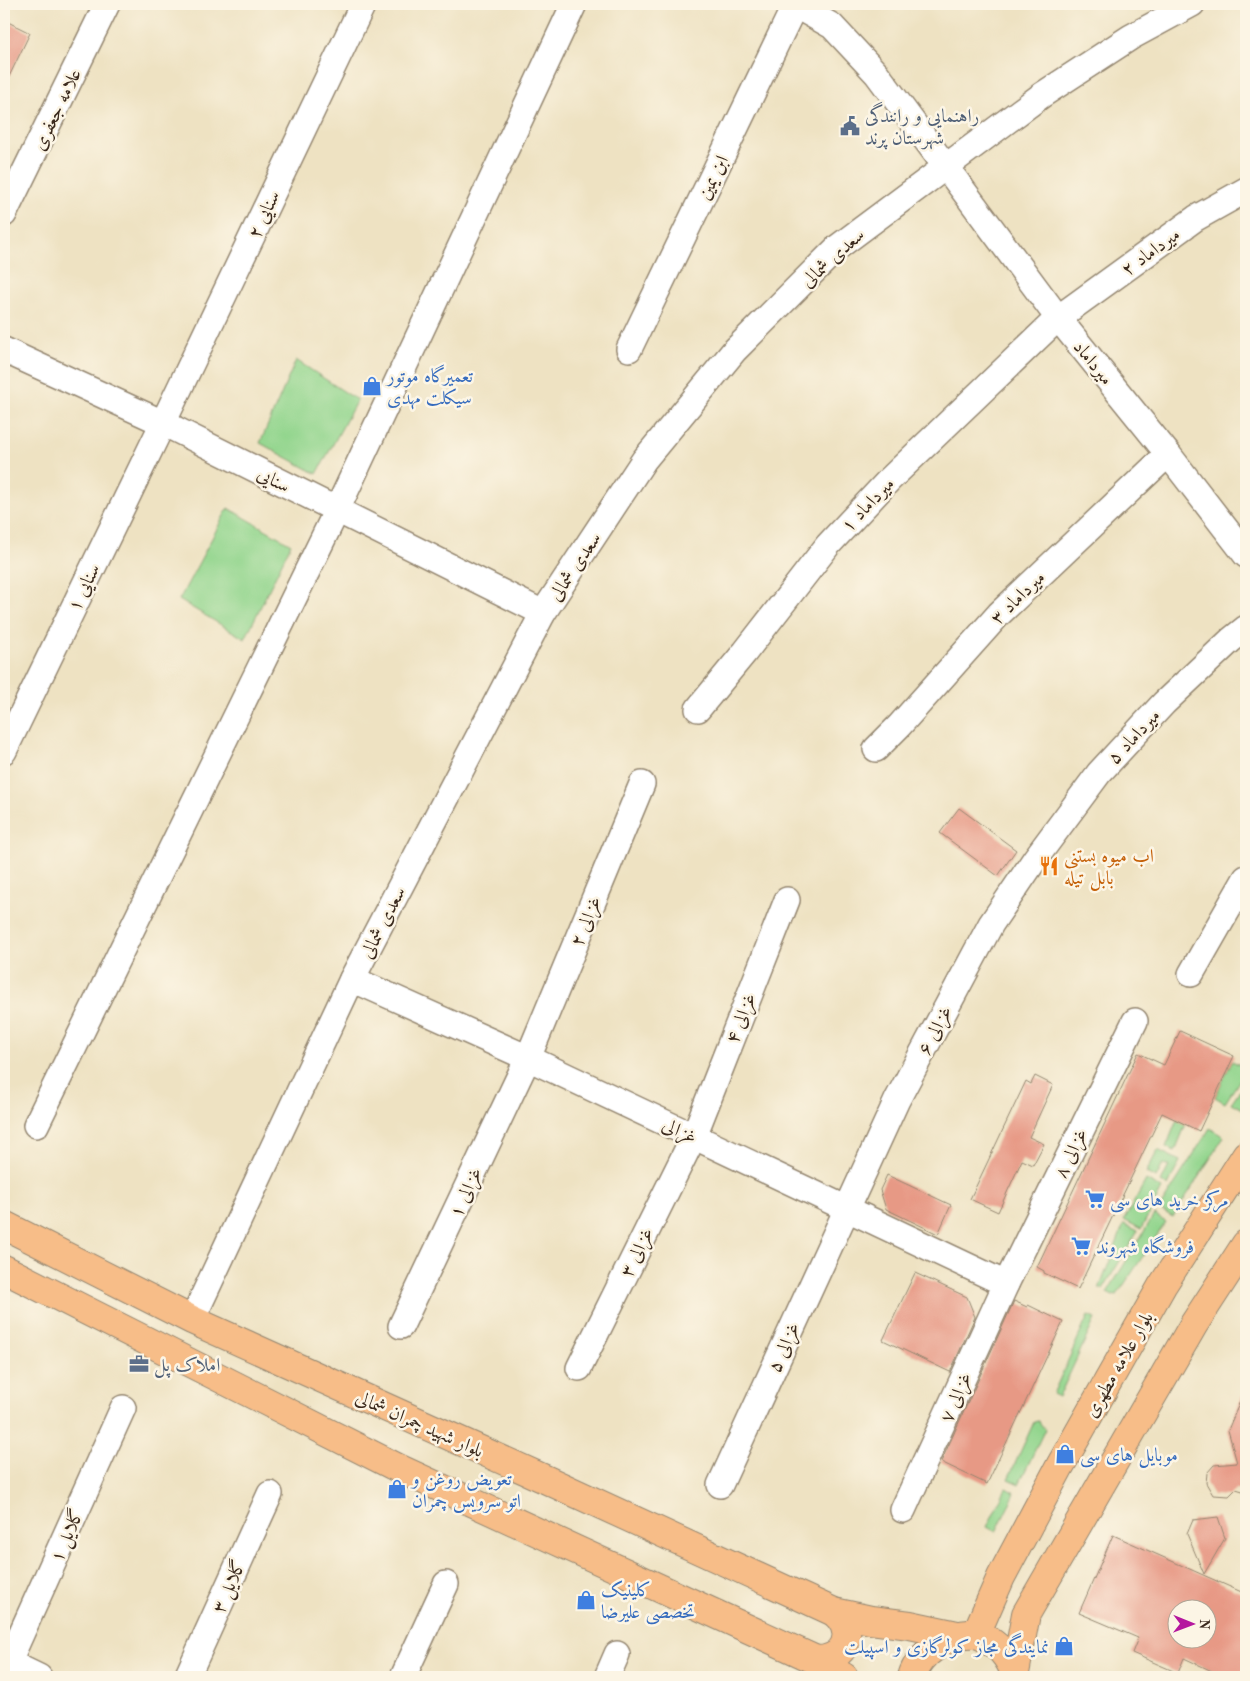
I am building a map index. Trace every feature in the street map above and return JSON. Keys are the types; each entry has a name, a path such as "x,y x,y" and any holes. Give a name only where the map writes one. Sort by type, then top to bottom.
{"main road":[{"name":"بلوار علامه مطهری","path":"967,1635 1162,1286 1246,1155"},
{"name":"بلوار شهید چمران شمالی","path":"4,1225 192,1320 834,1612 871,1620 910,1624 967,1635 993,1643 1005,1655 1015,1675"},
{"path":"1015,1675 1026,1614 1194,1324 1246,1244"},
{"path":"4,1269 400,1469 816,1660 844,1677"},
{"path":"816,1660 834,1657 841,1651 845,1643 847,1635 846,1626 834,1612"},
{"path":"912,1677 924,1658 936,1645 967,1635"}],"street":[{"name":"علامه جعفری","path":"4,214 108,4"},
{"name":"سنایی ۲","path":"163,423 363,4"},
{"path":"36,1125 337,510 574,4"},
{"name":"میرداماد","path":"794,4 832,26 876,74 1058,318 1168,454 1246,555"},
{"name":"ابن یمین","path":"629,349 794,4"},
{"name":"سعدی شمالی","path":"192,1320 352,979 543,612 644,460 734,351 838,247 1042,95 1130,37 1192,4"},
{"name":"میرداماد ۲","path":"1058,318 1196,218 1246,190"},
{"name":"میرداماد ۱","path":"698,709 828,545 889,480 1058,318"},
{"name":"سنایی","path":"4,350 163,423 543,612"},
{"name":"سنایی ۱","path":"4,751 163,423"},
{"name":"میرداماد ۳","path":"876,749 900,726 999,614 1168,454"},
{"name":"میرداماد ۵","path":"1035,859 1099,773 1164,703 1246,628"},
{"name":"غزالی ۲","path":"528,1058 642,784"},
{"name":"غزالی ۶","path":"846,1209 897,1100 941,1016 991,924 1035,859"},
{"path":"1191,974 1246,878"},
{"name":"غزالی ۴","path":"694,1136 786,900"},
{"name":"غزالی","path":"352,979 528,1058 1006,1284"},
{"name":"غزالی ۸","path":"1006,1284 1135,1021"},
{"name":"غزالی ۱","path":"401,1326 528,1058"},
{"name":"غزالی ۳","path":"579,1368 694,1136"},
{"name":"غزالی ۵","path":"720,1485 846,1209"},
{"name":"غزالی ۷","path":"903,1510 1006,1284"},
{"name":"گلایل ۱","path":"6,1667 123,1408"},
{"name":"گلایل ۳","path":"187,1677 270,1494"},
{"path":"402,1677 446,1584"},
{"path":"606,1677 617,1654"},
{"path":"6,1667 39,1677"}],"green space":[{"path":"296,360 357,400 317,474 260,443"},
{"path":"228,508 291,544 245,639 179,600"},
{"path":"1232,1061 1245,1067 1241,1078 1225,1103 1215,1097"},
{"path":"1246,1081 1246,1104 1243,1109 1231,1103"},
{"path":"1177,1120 1186,1124 1175,1151 1166,1147"},
{"path":"1210,1128 1224,1137 1173,1217 1159,1209"},
{"path":"1158,1150 1180,1161 1168,1186 1161,1182 1169,1166 1163,1164 1156,1178 1146,1173"},
{"path":"1146,1180 1162,1189 1141,1229 1124,1220"},
{"path":"1154,1215 1166,1222 1117,1295 1113,1296 1107,1293"},
{"path":"1124,1224 1138,1231 1103,1289 1099,1289"},
{"path":"1088,1316 1095,1319 1059,1397 1053,1394"},
{"path":"1038,1421 1045,1429 1019,1484 1008,1479 1034,1422"},
{"path":"1006,1488 1015,1493 996,1532 987,1527"}],"building":[{"path":"4,20 30,33 4,87"},
{"path":"959,808 1016,850 998,876 940,833"},
{"path":"1180,1031 1234,1056 1199,1131 1162,1113 1078,1289 1044,1273 1044,1271 1037,1267 1138,1053 1164,1065"},
{"path":"1035,1076 1053,1085 1029,1137 1044,1144 1033,1165 1022,1160 998,1212 970,1199 1026,1081 1031,1084"},
{"path":"887,1175 951,1205 938,1234 886,1209 880,1190"},
{"path":"915,1273 967,1297 975,1317 950,1372 883,1340"},
{"path":"1014,1301 1027,1307 1028,1305 1063,1322 987,1484 941,1462"},
{"path":"1246,1387 1246,1492 1236,1489 1229,1496 1213,1495 1206,1483 1207,1473 1214,1465 1237,1463 1228,1430"},
{"path":"1218,1517 1225,1538 1204,1574 1187,1534 1193,1520"},
{"path":"1113,1535 1246,1594 1246,1664 1241,1677 1225,1677 1184,1658 1178,1673 1132,1653 1138,1638 1079,1613"}],"place":[{"name":"راهنمایی و رانندگی شهرستان پرند","path":"850,126"},
{"name":"تعمیرگاه موتور سیکلت مهدی","path":"372,386"},
{"name":"اب میوه بستنی بابل تیله","path":"1049,866"},
{"name":"مرکز خرید های سی","path":"1095,1199"},
{"name":"فروشگاه شهروند","path":"1081,1246"},
{"name":"املاک پل","path":"139,1364"},
{"name":"موبایل های سی","path":"1065,1454"},
{"name":"تعویض روغن و اتو سرویس چمران","path":"397,1489"},
{"name":"کلینیک تخصصی علیرضا","path":"586,1600"},
{"name":"نمایندگی مجاز کولرگازی و اسپیلت","path":"1064,1646"}]}
